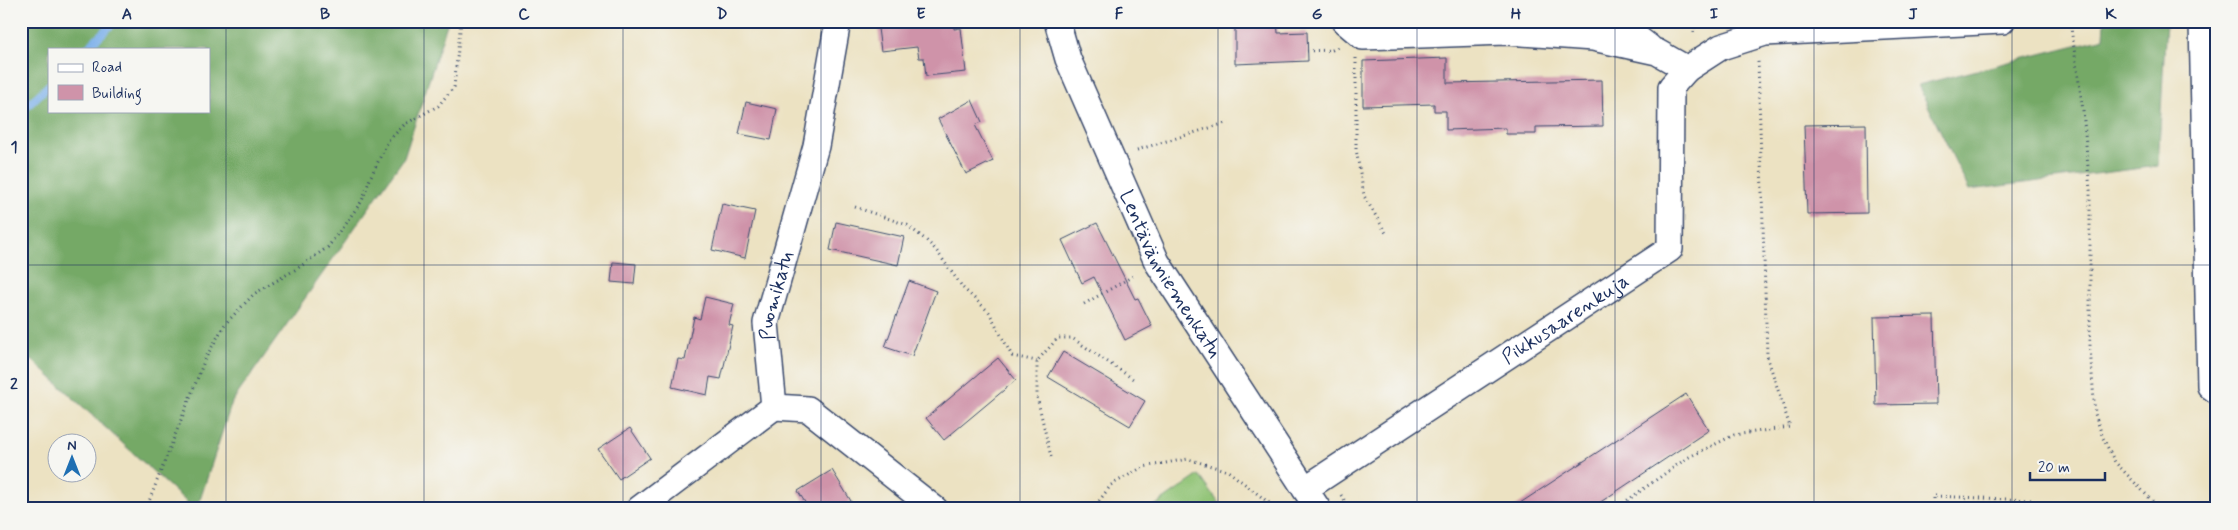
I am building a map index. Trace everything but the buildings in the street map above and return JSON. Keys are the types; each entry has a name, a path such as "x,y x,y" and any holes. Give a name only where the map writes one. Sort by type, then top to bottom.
{"street":[{"name":"Puomikatu","path":"774,407 766,323 816,146 838,21"},
{"name":"Lentävänniemenkatu","path":"1057,21 1068,59 1157,262 1311,499"},
{"path":"1344,21 1363,36 1506,32 1593,38 1657,52"},
{"path":"1615,21 1657,52 1687,69 1721,47 1757,28 1765,33 2002,21"},
{"path":"2202,21 2210,386 2217,391"},
{"name":"Pikkusaarenkuja","path":"1311,499 1328,475 1670,249 1671,87 1687,69"},
{"path":"639,509 774,407 808,409 935,509"}],"path":[{"path":"146,509 205,359 225,324 254,294 298,268 328,247 362,202 371,176 388,141 405,124 438,106 454,87 461,21"},
{"path":"2070,21 2083,110 2090,190 2090,347 2096,414 2103,438 2115,462 2160,509"},
{"path":"1615,509 1687,458 1734,435 1790,427 1767,356 1757,28"},
{"path":"1363,36 1354,63 1356,149 1364,196 1386,233"},
{"path":"1137,150 1226,123"},
{"path":"1134,142 1141,160"},
{"path":"855,206 906,225 926,240 936,250 963,288 989,312 1012,356 1037,361"},
{"path":"1084,304 1157,262"},
{"path":"1052,457 1037,397 1037,361 1058,338 1072,338 1136,381"},
{"path":"1093,509 1112,485 1143,467 1188,459 1228,471 1277,509"},
{"path":"1328,475 1350,509"},
{"path":"1932,509 1933,496 2031,500 2031,509"}],"green space":[{"path":"21,21 448,21 404,158 232,402 197,509 194,509 21,350"},
{"path":"2105,21 2166,21 2158,166 1969,190 1918,85 2104,38"},
{"path":"1199,475 1223,509 1150,509"}],"waterway":[{"path":"87,48 115,21"},
{"path":"21,112 48,86"}]}
